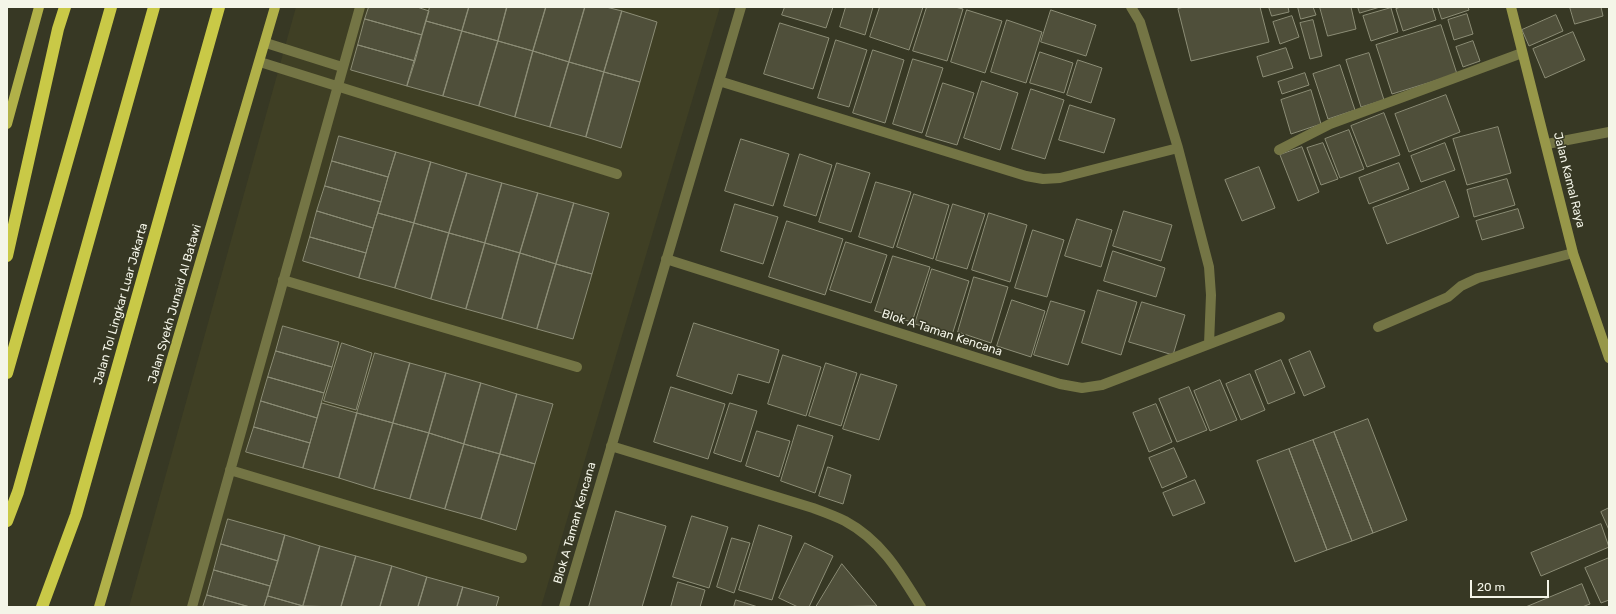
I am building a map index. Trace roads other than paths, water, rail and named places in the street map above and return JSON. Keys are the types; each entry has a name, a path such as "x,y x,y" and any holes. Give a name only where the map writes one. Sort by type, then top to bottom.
{"highway":[{"path":"7,256 56,37 65,7"},
{"path":"7,373 111,7"},
{"path":"7,521 18,492 154,7"},
{"name":"Jalan Tol Lingkar Luar Jakarta","path":"42,607 76,515 219,7"}],"main road":[{"path":"7,124 40,7"},
{"name":"Jalan Syekh Junaid Al Batawi","path":"99,607 266,43 275,7"},
{"name":"Jalan Kamal Raya","path":"1511,7 1547,144 1573,253 1609,358"}],"street":[{"path":"192,607 360,7"},
{"name":"Blok A Taman Kencana","path":"564,607 741,7"},
{"path":"1131,7 1140,22 1178,148 1209,267 1211,295 1209,344"},
{"path":"266,43 342,68"},
{"path":"1279,150 1330,124 1522,53"},
{"path":"260,62 617,174"},
{"path":"719,81 1026,176 1043,179 1060,178 1178,148"},
{"path":"1547,144 1609,132"},
{"path":"1378,327 1448,297 1461,286 1478,278 1573,253"},
{"name":"Blok A Taman Kencana","path":"666,259 1060,384 1082,388 1102,385 1280,317"},
{"path":"283,280 577,367"},
{"path":"611,446 814,508 845,521 876,543 896,565 921,607"},
{"path":"230,470 522,558"}]}
